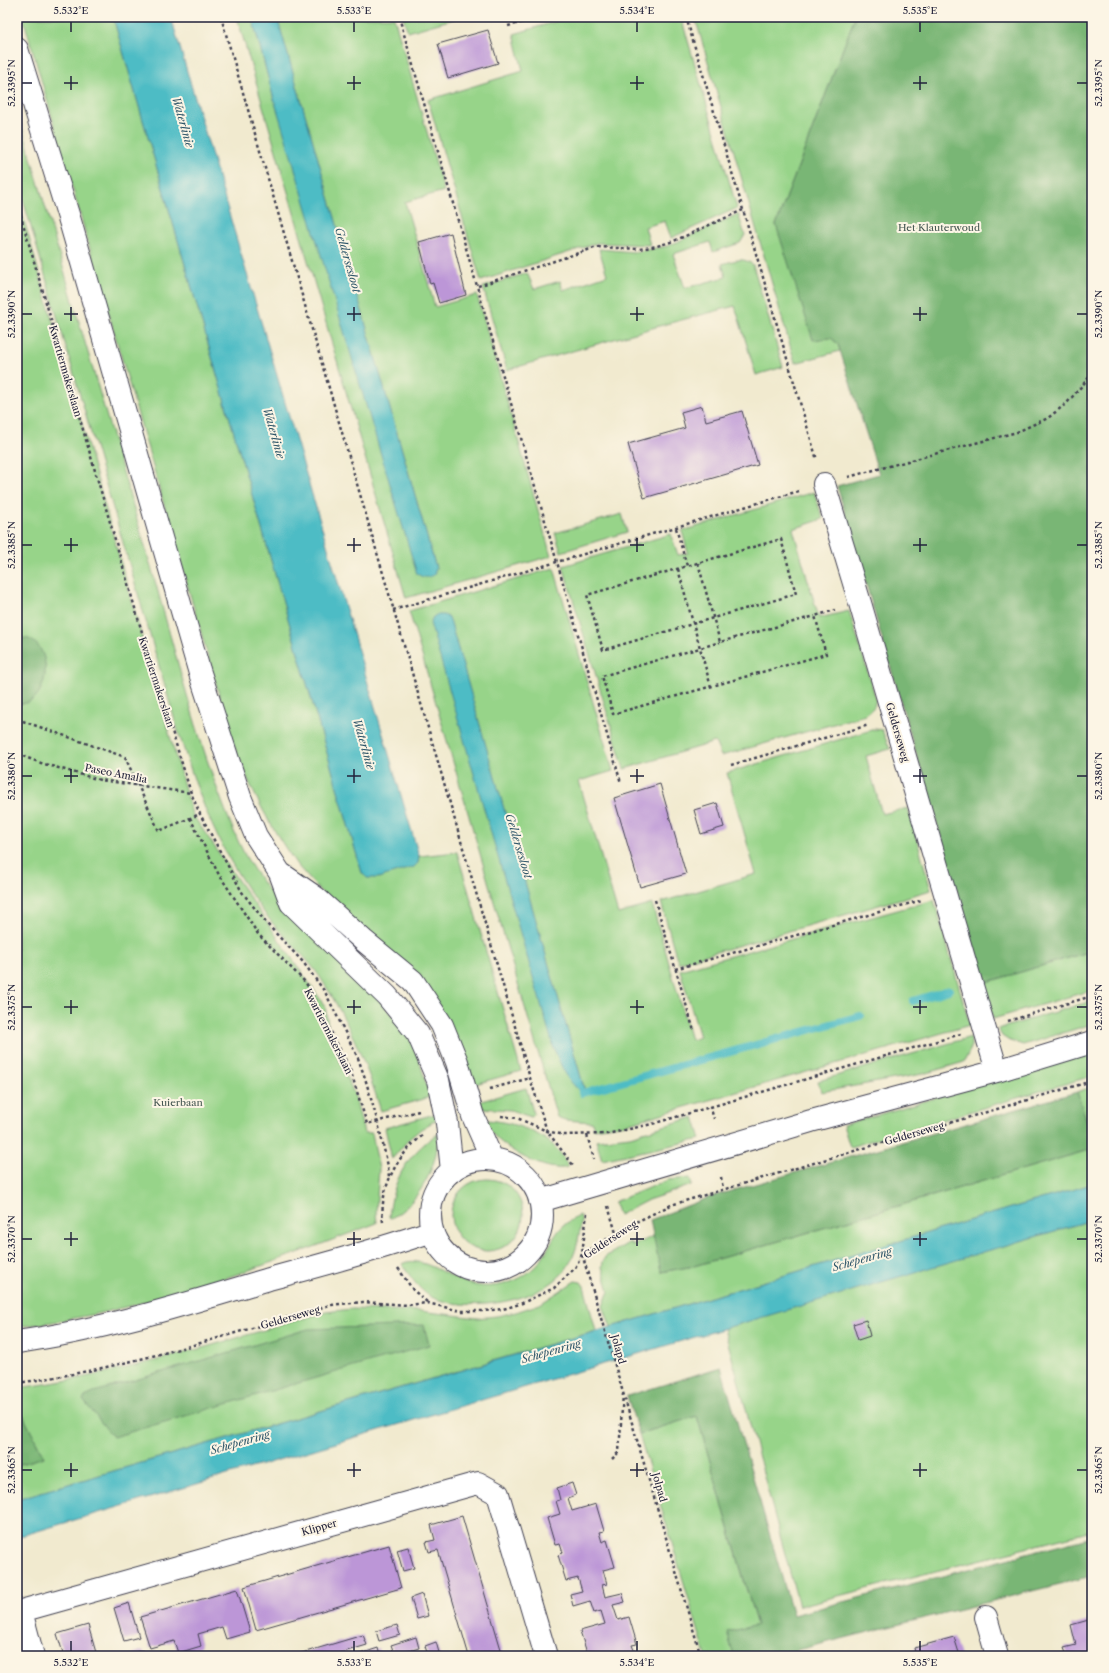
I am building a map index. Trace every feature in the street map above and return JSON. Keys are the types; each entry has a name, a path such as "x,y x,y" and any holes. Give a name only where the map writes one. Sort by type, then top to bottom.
{"street":[{"path":"17,49 70,221 200,670 235,782 256,836 280,873 292,904 387,996 418,1034 438,1080 445,1113 452,1171"},
{"name":"Gelderseweg","path":"824,484 997,1071"},
{"path":"280,873 315,897 363,940 413,981 442,1025 457,1062 470,1106 492,1160"},
{"path":"540,1201 585,1189 811,1121 997,1071 1092,1042"},
{"path":"492,1160 509,1164 523,1173 534,1186 540,1201 542,1223 535,1243 520,1260 501,1270 479,1271 459,1264 442,1250 432,1231 430,1218 431,1204 435,1192 442,1180 452,1171 471,1161 492,1160"},
{"path":"17,1342 60,1336 119,1322 388,1246 432,1231"},
{"name":"Klipper","path":"33,1656 21,1610 478,1482 498,1494 546,1656"},
{"path":"986,1618 997,1656"}],"path":[{"path":"221,17 546,1131 570,1159 585,1189 587,1225 582,1254"},
{"path":"399,17 621,783"},
{"path":"508,26 542,17"},
{"path":"686,17 824,484"},
{"name":"Kwartiermakerslaan","path":"17,204 150,663 191,793 200,814 242,892 267,924 302,962 325,992 358,1058 378,1122 388,1166 389,1178 403,1155 416,1141 437,1127 445,1113"},
{"path":"478,286 597,247 639,249 657,246 674,241 743,210"},
{"path":"393,610 824,484 1017,432 1048,418 1067,404 1092,374"},
{"path":"676,528 688,566"},
{"path":"781,539 796,594 603,650 587,595 688,566 781,539"},
{"path":"698,563 720,642"},
{"path":"678,569 711,687"},
{"path":"815,616 826,654 613,714 602,676 860,603"},
{"path":"731,765 894,718"},
{"path":"17,719 125,757 159,831 200,814"},
{"name":"Paseo Amalia","path":"17,754 41,763 100,780 191,793"},
{"name":"Kwartiermakerslaan","path":"190,818 218,872 258,934 306,983 350,1069 367,1124 378,1122"},
{"path":"675,969 945,894"},
{"path":"655,900 694,1032"},
{"path":"470,1106 487,1115 516,1118 546,1131 564,1134 607,1134 652,1124 1092,996"},
{"path":"470,1106 530,1078"},
{"name":"Gelderseweg","path":"17,1383 88,1372 119,1365 330,1305 347,1302 408,1305 427,1303 461,1311 503,1309 539,1297 554,1288 575,1268 582,1254 655,1211 723,1189 1092,1081"},
{"path":"710,1106 714,1119"},
{"path":"378,1122 445,1113"},
{"path":"721,1177 723,1189"},
{"name":"Jolapd","path":"582,1254 623,1391"},
{"path":"612,1459 619,1452 623,1391"},
{"name":"Jolpad","path":"623,1391 701,1656"}],"green space":[{"path":"23,17 113,17 362,873 418,863 419,856 457,852 521,1071 472,1085 456,1043 297,865 269,821 253,791 233,743"},
{"path":"237,17 252,17 273,96 436,568 277,17 394,17 444,191 405,202 435,307 477,295 551,556 406,598"},
{"path":"403,17 460,17 408,32"},
{"path":"571,17 681,17 737,208 671,238 665,221 645,227 650,245 597,243 481,281 428,100 523,71 514,34"},
{"path":"695,17 855,17 776,225 831,338 838,344 840,351 795,363"},
{"name":"Het Klauterwoud","path":"855,17 1092,17 1092,951 984,983 837,486 879,474 838,344 831,338 813,340 776,225"},
{"path":"17,110 151,567 190,707 225,810 239,843 254,869 272,894 292,917 383,1003 402,1026 416,1051 430,1097 381,1111 363,1059 330,993 309,963 274,925 246,887 222,846 208,815 178,731 17,179"},
{"name":"Kuierbaan","path":"17,195 192,814 325,1006 330,1038 355,1096 364,1133 372,1133 379,1169 376,1212 377,1223 245,1272 155,1300 63,1320 17,1327"},
{"path":"738,214 745,235 740,243 713,252 710,242 673,254 685,288 726,277 722,264 742,260 753,265 783,367 756,375 735,306 666,324 507,370 483,287 527,273 534,289 560,281 563,290 607,275 599,249 634,252 668,246"},
{"path":"814,492 823,519 793,529 819,618 849,611 876,699 874,707 865,715 721,756 715,742 624,769 563,566 671,534 678,555 688,553 682,531"},
{"path":"622,514 627,532 561,552 555,533"},
{"path":"554,568 613,771 579,781 618,914 652,904 691,1040 700,1037 680,970 934,900 970,1025 626,1124 594,1129 592,1122 565,1120 557,1117 409,611","holes":["443,615 449,618 584,1088"]},
{"path":"17,637 29,639 38,646 43,655 45,667 41,689 35,698 27,703 17,703"},
{"path":"875,729 882,730 890,749 866,756 882,814 908,808 931,890 678,963 661,902 756,874 727,773"},
{"path":"1092,951 1092,990 993,1019 984,983"},
{"path":"1092,1001 1092,1024 1023,1045 1008,1040 1002,1036 998,1029"},
{"path":"971,1037 971,1048 964,1062 923,1074 821,1092 818,1081"},
{"path":"1092,1052 1092,1076 850,1147 843,1125"},
{"path":"1092,1087 1092,1137 1077,1092"},
{"path":"526,1088 534,1114 531,1117 510,1110 481,1108 478,1102"},
{"path":"1077,1092 1092,1137 1092,1149 694,1266 661,1272 650,1220 710,1197"},
{"path":"435,1114 436,1120 410,1138 392,1159 385,1128"},
{"path":"694,1117 701,1139 602,1160 596,1140 630,1136"},
{"path":"487,1120 510,1124 545,1139 563,1156 568,1167 549,1167 526,1158 497,1139 491,1132"},
{"path":"437,1134 435,1158 431,1171 425,1182 410,1203 401,1212 391,1218 389,1217 394,1191 403,1170 417,1151"},
{"path":"1092,1149 1092,1184 611,1327 603,1306 609,1291 602,1267 605,1257 630,1242 632,1246 654,1236 661,1272 694,1266"},
{"path":"690,1178 692,1185 648,1200 619,1215 614,1202 668,1180"},
{"path":"487,1179 507,1185 517,1195 523,1215 517,1235 507,1245 487,1251 467,1245 457,1235 451,1215 457,1195 467,1185"},
{"path":"580,1215 581,1222 577,1244 573,1257 566,1269 555,1280 541,1289 506,1301 487,1304 468,1304 451,1303 436,1299 421,1289 402,1264 416,1262 424,1264 469,1284 488,1286 514,1281 527,1274 538,1264 562,1227"},
{"path":"1092,1220 1092,1531 799,1606 724,1328"},
{"path":"575,1281 581,1282 584,1286 596,1331 17,1499 17,1465 44,1457 17,1404 17,1388 96,1375 134,1366 326,1312 351,1309 420,1311 477,1318 497,1316 516,1312 540,1304"},
{"path":"424,1325 429,1345 113,1437 83,1400 85,1397 98,1391 308,1329"},
{"path":"721,1367 793,1615 1092,1537 1092,1576 797,1650 791,1656 734,1656 727,1632 757,1625 697,1416 639,1434 627,1396"},
{"path":"17,1404 44,1457 17,1465"},
{"path":"697,1416 757,1626 727,1632 734,1656 706,1656 639,1434"}],"water":[{"name":"Waterlinie","path":"113,17 171,17 419,856 418,863 414,867 378,878 367,878 362,873"},
{"path":"252,17 277,17 436,568 434,575 432,576 426,577 417,574 273,96"},
{"path":"436,615 449,617 584,1088 582,1093 568,1078 554,1049 430,623"},
{"name":"Schepenring","path":"1092,1184 1092,1220 17,1537 17,1499 611,1327"}],"building":[{"path":"488,30 498,63 448,78 438,44"},
{"path":"451,233 466,295 439,303 433,283 430,284 419,242"},
{"path":"702,406 706,421 742,411 758,465 644,498 628,444 685,428 681,412"},
{"path":"660,784 686,874 640,887 614,798"},
{"path":"717,803 724,827 701,834 694,810"},
{"path":"866,1320 870,1336 858,1340 853,1324"},
{"path":"572,1483 576,1495 568,1498 572,1511 596,1504 604,1531 599,1532 602,1542 607,1540 615,1567 603,1570 607,1584 602,1585 605,1597 622,1593 625,1602 613,1605 618,1620 629,1617 637,1644 632,1645 635,1655 640,1654 641,1656 588,1656 580,1631 605,1624 601,1611 594,1613 590,1601 573,1606 570,1594 582,1591 578,1578 566,1581 558,1555 563,1553 560,1544 555,1545 547,1518 560,1514 556,1501 560,1500 557,1488"},
{"path":"462,1516 503,1656 469,1656 438,1550 429,1552 426,1542 435,1540 431,1525"},
{"path":"389,1545 401,1588 256,1630 244,1587"},
{"path":"408,1547 414,1568 403,1571 397,1550"},
{"path":"237,1589 250,1632 226,1639 222,1627 198,1634 201,1646 178,1653 174,1641 150,1648 140,1617"},
{"path":"422,1594 428,1616 417,1619 411,1598"},
{"path":"129,1603 139,1637 124,1641 114,1608"},
{"path":"1092,1619 1092,1656 1067,1656 1064,1648 1076,1645 1071,1625"},
{"path":"88,1625 97,1656 64,1656 57,1634"},
{"path":"397,1625 400,1635 379,1641 376,1631"},
{"path":"363,1635 367,1645 330,1656 292,1656"},
{"path":"416,1637 419,1648 395,1655 391,1645"},
{"path":"954,1637 960,1656 916,1656 914,1648"},
{"path":"436,1642 440,1656 428,1656 425,1646"},
{"path":"378,1648 380,1656 354,1656"},
{"path":"143,1650 145,1656 133,1656 132,1654"}],"waterway":[{"path":"913,1001 949,990"},
{"path":"582,1093 860,1016"}],"water label":[{"name":"Geldersesloot","path":"348,260"},
{"name":"Geldersesloot","path":"519,846"}]}
